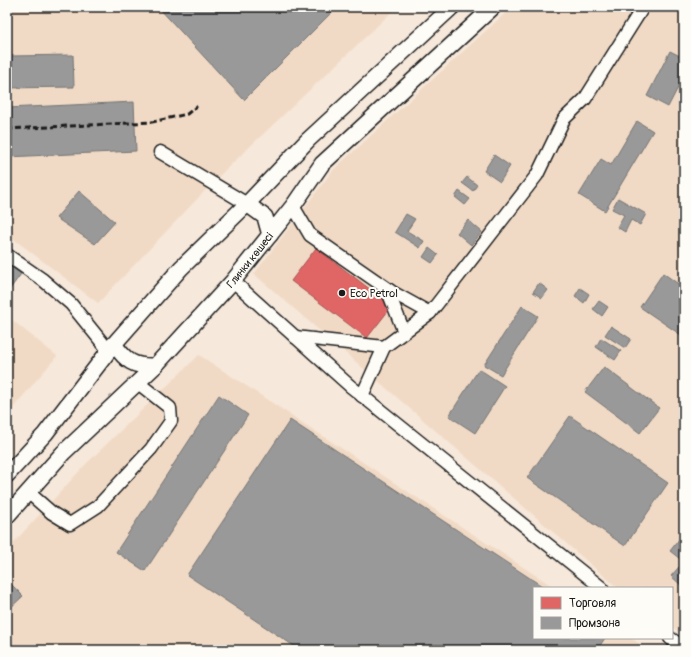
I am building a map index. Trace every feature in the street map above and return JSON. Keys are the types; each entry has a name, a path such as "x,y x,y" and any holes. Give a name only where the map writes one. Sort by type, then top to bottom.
{"main road":[{"path":"7,475 45,434 112,348 181,268 247,204 308,140 452,7"},
{"name":"Глинки көшесі","path":"7,516 63,453 155,366 232,281 293,206 322,164 493,7"},
{"path":"247,204 265,217 270,235"},
{"path":"112,348 130,363 142,367 155,366"}],"street":[{"path":"362,396 384,347 430,313 537,175 564,119 585,99 643,7"},
{"path":"160,152 247,204"},
{"path":"293,206 310,236 387,289 430,313"},
{"path":"7,255 43,280 71,304 112,348"},
{"path":"232,281 362,396 601,587"},
{"path":"387,289 404,332"},
{"path":"295,337 384,347"},
{"path":"28,492 52,512 70,524 98,506 151,449 171,421 170,408 138,382"},
{"path":"671,639 684,648"}],"shaded area":[{"path":"7,7 397,7 220,175 98,303 7,234"},
{"path":"512,7 684,7 684,635 673,628 673,587 617,587 254,274 333,170"},
{"path":"7,316 57,356 7,415"},
{"path":"199,355 553,587 533,587 533,639 632,639 649,650 7,650 7,550 86,464"}],"building: Торговля":[{"name":"Eco Petrol","path":"316,248 392,306 367,338 291,281"}],"building: Промзона":[{"path":"7,7 10,7 10,56 73,55 74,87 7,88"},
{"path":"158,7 337,7 244,100"},
{"path":"670,51 684,58 684,76 668,107 647,96"},
{"path":"134,102 136,151 7,157 7,108"},
{"path":"637,121 653,131 605,211 579,195 601,159 611,165"},
{"path":"494,155 510,166 500,182 484,171"},
{"path":"467,177 477,185 473,191 462,183"},
{"path":"79,191 115,222 95,244 56,218"},
{"path":"459,191 470,199 465,205 455,197"},
{"path":"618,198 646,214 640,225 631,220 625,232 617,227 624,215 612,209"},
{"path":"406,214 415,219 407,231 424,241 420,248 395,232"},
{"path":"468,220 482,232 471,245 457,233"},
{"path":"429,248 438,255 432,263 423,257"},
{"path":"7,264 21,274 7,293"},
{"path":"663,273 684,288 684,337 640,307"},
{"path":"539,283 548,290 542,298 533,292"},
{"path":"580,288 589,294 584,303 575,296"},
{"path":"599,301 608,307 602,316 593,309"},
{"path":"522,306 538,316 501,375 484,365"},
{"path":"611,326 631,339 625,348 605,335"},
{"path":"601,338 621,351 615,360 596,347"},
{"path":"604,367 659,408 640,433 585,392"},
{"path":"479,369 505,386 475,433 449,416"},
{"path":"219,395 248,415 145,571 116,552"},
{"path":"570,416 668,483 625,546 527,478"},
{"path":"290,420 543,587 533,587 533,639 604,639 597,650 300,650 187,575"},
{"path":"684,533 684,562 670,551"},
{"path":"679,567 684,572 683,587 671,576"},
{"path":"7,580 23,596 7,611"},
{"path":"668,645 675,650 664,650"}],"railway":[{"path":"7,129 152,122 187,114 197,106"}],"place":[{"name":"Eco Petrol","path":"342,293"}]}
